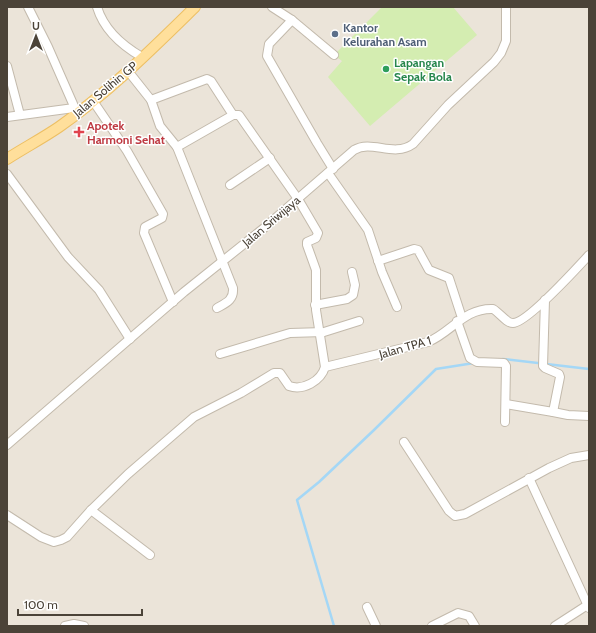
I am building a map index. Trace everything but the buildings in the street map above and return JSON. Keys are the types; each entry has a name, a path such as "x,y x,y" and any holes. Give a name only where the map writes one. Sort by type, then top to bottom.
{"main road":[{"name":"Jalan Solihin GP","path":"7,158 58,128 76,111 93,101 128,71 195,7"}],"street":[{"path":"7,117 76,111 48,47 28,7"},
{"path":"97,7 101,19 107,28 126,48 142,57"},
{"path":"272,7 292,20 334,55"},
{"name":"Jalan Sriwijaya","path":"7,445 221,261 264,228 358,147 396,150 408,148 413,144 448,105 494,62 501,53 506,41 506,7"},
{"path":"292,20 269,44 267,56 331,171 368,230 378,261 397,307"},
{"path":"7,66 20,115"},
{"path":"128,71 151,100 160,126 177,147 233,288 231,299 217,308"},
{"path":"151,100 207,79 211,81 233,115"},
{"path":"93,101 127,151 163,214 162,218 145,227 144,233 174,302"},
{"path":"7,515 41,537 54,542 67,537 91,510 164,442 203,411 241,393 274,372 280,373 289,386 302,387 319,378 325,367 315,305 316,270 307,242 316,238 318,233 298,199 242,117 239,115 233,115 177,147"},
{"path":"230,185 270,158"},
{"path":"7,174 68,257 99,290 130,339"},
{"path":"378,261 414,249 418,250 426,267 449,278 470,358 477,362 504,363 506,366 505,422"},
{"name":"Jalan TPA 1","path":"325,367 428,342 460,320 481,310 493,309 508,322 518,322 532,313 589,255"},
{"path":"315,305 347,299 353,295 355,285 352,272"},
{"path":"545,300 543,366 559,374 560,377 553,412"},
{"path":"220,354 290,333 331,330 359,321"},
{"path":"506,404 568,415 589,416"},
{"path":"404,442 449,511 455,516 465,514 529,478 571,458 589,455"},
{"path":"529,478 588,605 555,626"},
{"path":"91,510 150,555"},
{"path":"366,607 376,626"},
{"path":"432,626 458,613 469,616 475,626"},
{"path":"65,626 74,624 84,626"}],"shaded area":[{"path":"7,7 589,7 589,626 7,626"}],"green space":[{"name":"Lapangan Sepak Bola","path":"382,7 453,7 477,35 370,126 328,77 342,61 334,55"}],"waterway":[{"path":"503,359 589,369"},
{"path":"334,626 297,500 319,482 436,369 474,363"}],"place":[{"name":"Kantor Kelurahan Asam","path":"335,34"},
{"name":"Lapangan Sepak Bola","path":"386,69"},
{"name":"Apotek Harmoni Sehat","path":"79,132"}]}
